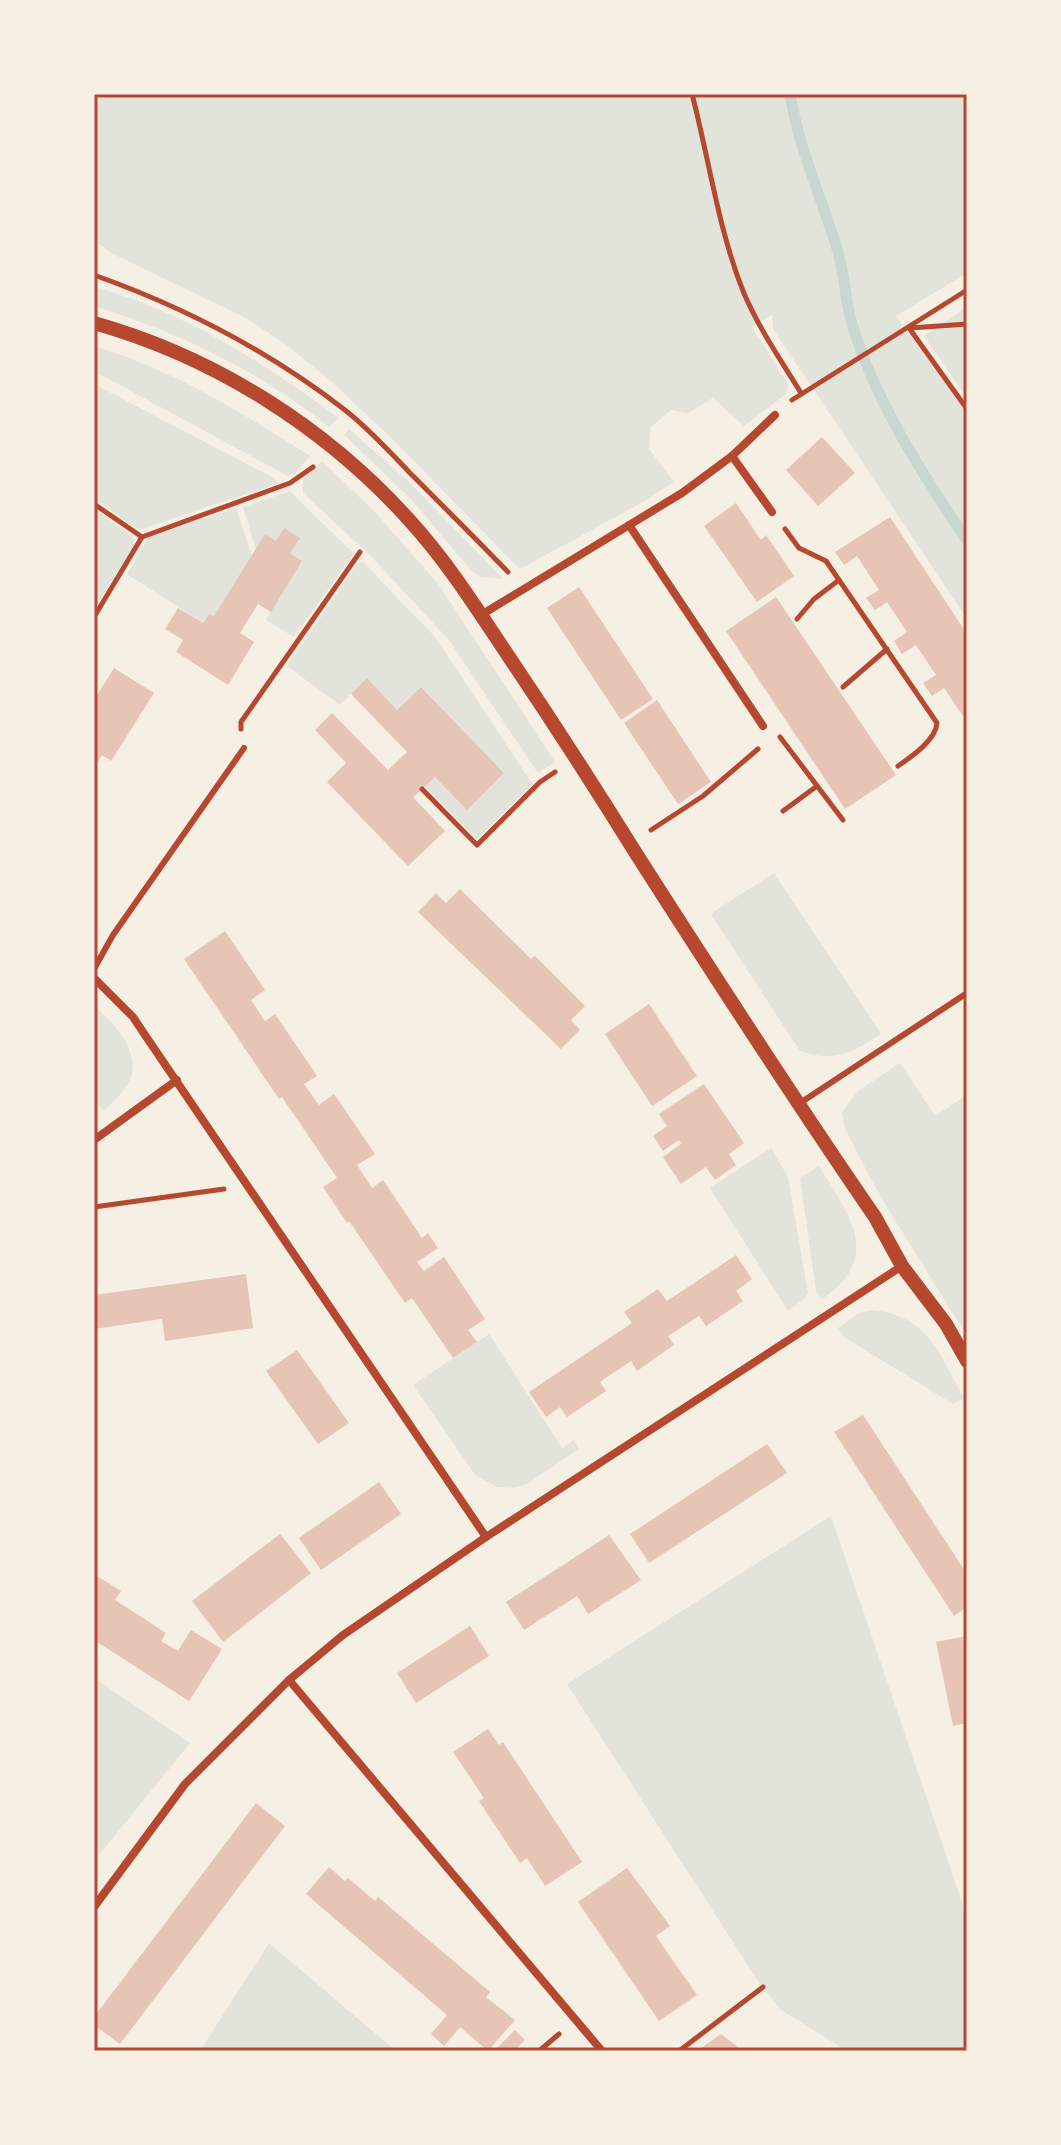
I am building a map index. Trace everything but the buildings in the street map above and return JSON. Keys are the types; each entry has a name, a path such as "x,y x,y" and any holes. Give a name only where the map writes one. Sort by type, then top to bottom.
{"street":[{"path":"94,323 143,339 223,376 286,413 344,456 387,497 432,547 481,615 875,1217 902,1266 946,1324 967,1361"},
{"path":"481,615 682,493 732,456 775,415"},
{"path":"732,456 772,512"},
{"path":"629,525 763,726"},
{"path":"94,978 133,1017 486,1537"},
{"path":"94,1140 177,1080"},
{"path":"94,1907 185,1784 289,1680 343,1635 486,1537 902,1266"},
{"path":"289,1680 602,2051"}],"lane":[{"path":"94,969 113,935 244,748"},
{"path":"799,1103 967,993"}],"path":[{"path":"692,94 742,288 756,320 801,393"},
{"path":"94,275 159,299 213,326 279,364 344,409 388,449 523,587"},
{"path":"775,415 827,376 967,290"},
{"path":"909,328 967,324"},
{"path":"909,328 967,409"},
{"path":"94,617 142,537 290,483"},
{"path":"94,504 142,537"},
{"path":"772,512 799,548 810,556 826,561 937,727 913,755 898,766"},
{"path":"244,748 241,722 360,552"},
{"path":"797,619 814,599 839,580"},
{"path":"843,687 887,649"},
{"path":"777,733 843,820"},
{"path":"631,844 703,796 766,742"},
{"path":"422,789 477,845 540,782"},
{"path":"783,811 817,786"},
{"path":"94,1207 248,1185"},
{"path":"679,2051 763,1987"}],"shaded area":[{"path":"94,94 967,94 967,273 896,316 967,413 967,619 773,329 772,315 752,327 788,384 786,394 744,426 713,398 688,413 671,410 651,427 649,449 674,482 520,569 388,435 288,346 246,318 113,254 94,240"},
{"path":"94,287 127,297 191,324 282,378 338,418 329,427 274,388 217,355 94,306"},
{"path":"967,307 967,398 924,336"},
{"path":"94,346 180,380 310,456 296,473 288,476 94,371"},
{"path":"94,384 279,483 139,530 94,498"},
{"path":"349,429 409,482 503,579 480,577 471,570 411,499 344,435"},
{"path":"322,461 375,512 439,585 555,762 538,773 449,640 370,555 303,493 303,480"},
{"path":"290,491 354,554 294,637 266,620 302,561 265,534 256,550 243,507"},
{"path":"236,508 252,556 214,616 209,614 203,623 127,574 148,537"},
{"path":"94,509 132,536 135,544 94,609"},
{"path":"363,562 435,637 533,785 477,839 425,786 435,777 467,809 504,773 421,687 397,710 367,678 340,705 287,666 358,563"},
{"path":"774,873 881,1034 852,1051 824,1056 800,1051 712,916 713,912"},
{"path":"94,1007 118,1030 130,1050 132,1061 129,1082 105,1111 97,1104 94,1106"},
{"path":"900,1063 935,1116 967,1095 967,1336 880,1196 845,1129 842,1112 858,1091"},
{"path":"771,1148 788,1177 808,1293 788,1311 710,1188"},
{"path":"819,1166 849,1219 855,1235 856,1251 852,1267 841,1283 822,1299 816,1291 800,1178"},
{"path":"873,1310 907,1320 920,1329 939,1352 964,1398 953,1404 844,1337 838,1328 859,1313"},
{"path":"489,1334 562,1448 574,1440 579,1449 527,1484 512,1488 497,1487 476,1476 413,1385"},
{"path":"831,1516 967,1917 967,2051 847,2051 781,2010 758,1981 567,1684"},
{"path":"94,1678 190,1743 94,1861"},
{"path":"269,1943 396,2051 200,2051"}],"waterway":[{"path":"790,94 805,154 838,252 850,315 862,353 901,436 967,540"}]}
